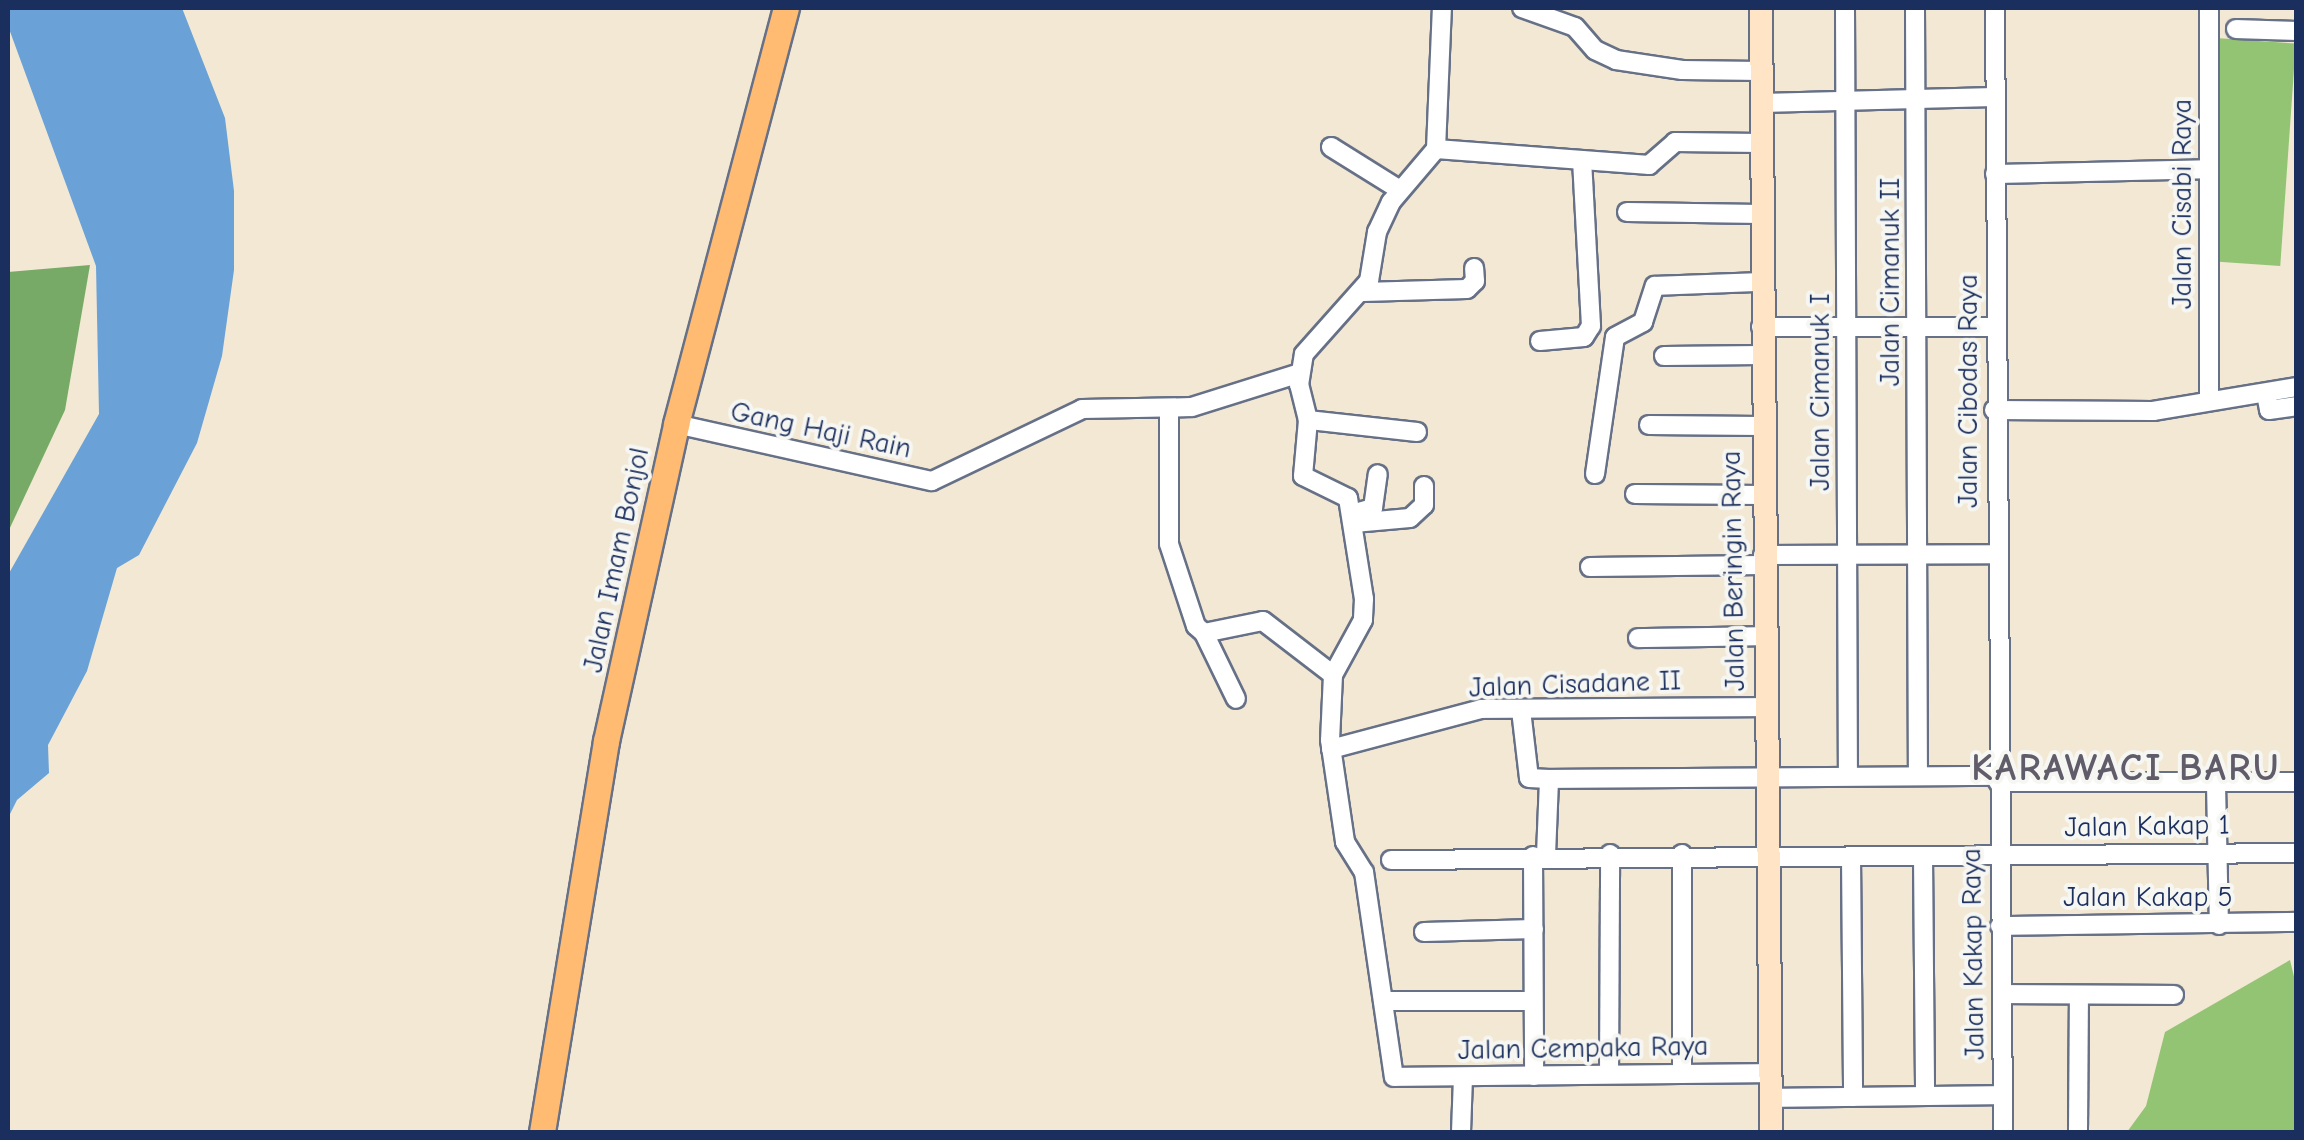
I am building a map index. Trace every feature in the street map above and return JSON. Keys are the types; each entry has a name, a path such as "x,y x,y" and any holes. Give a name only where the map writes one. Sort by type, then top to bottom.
{"main road":[{"name":"Jalan Imam Bonjol","path":"542,1132 598,778 676,424 786,8"}],"street":[{"path":"1442,8 1436,150 1400,190 1377,232 1363,292 1316,337 1300,373 1308,420 1303,476 1345,493 1352,518 1364,616 1333,675 1331,749 1345,842 1364,872 1383,1001 1533,1001"},
{"path":"1522,8 1575,27 1595,50 1616,60 1682,70 1761,70"},
{"name":"Jalan Beringin Raya","path":"1761,8 1761,426 1771,1132"},
{"name":"Jalan Cimanuk I","path":"1845,8 1848,776"},
{"name":"Jalan Cimanuk II","path":"1914,8 1920,555 1918,775"},
{"name":"Jalan Cibodas Raya","path":"1994,8 1998,779"},
{"name":"Jalan Cisabi Raya","path":"2209,8 2210,400"},
{"path":"2236,29 2296,31"},
{"path":"1761,103 1994,97"},
{"path":"1436,150 1649,165 1675,142 1761,142"},
{"path":"1331,147 1400,190"},
{"path":"1540,341 1584,337 1592,326 1582,160"},
{"path":"1996,174 2209,169"},
{"path":"1627,212 1761,214"},
{"path":"1363,292 1467,289 1475,281 1474,268"},
{"path":"1595,474 1615,337 1642,322 1656,284 1760,282"},
{"path":"1761,328 1996,327"},
{"path":"1664,356 1761,355"},
{"name":"Gang Haji Rain","path":"676,424 926,481 1082,408 1170,410 1300,373"},
{"path":"1994,410 2153,411 2296,387"},
{"path":"2266,394 2272,411 2296,406"},
{"path":"1170,410 1172,559 1236,698"},
{"path":"1308,420 1417,432"},
{"path":"1650,425 1761,426"},
{"path":"1352,518 1372,508 1378,474"},
{"path":"1352,518 1410,518 1424,505 1424,486"},
{"path":"1635,494 1762,494"},
{"path":"1590,567 1848,555 1996,554"},
{"path":"1204,632 1264,620 1333,675"},
{"path":"1638,638 1764,636"},
{"name":"Jalan Cisadane II","path":"1331,749 1468,712 1766,707"},
{"path":"1521,710 1529,778 1918,775 2216,784 2296,782"},
{"path":"1534,1076 1534,929 1548,779"},
{"name":"Jalan Kakap Raya","path":"1998,779 2003,1132"},
{"path":"2216,784 2219,925"},
{"name":"Jalan Kakap 1","path":"1391,860 1610,854 2296,853"},
{"path":"1608,1074 1610,854"},
{"path":"1682,854 1682,1074"},
{"path":"1851,856 1853,1097"},
{"path":"1923,856 1925,1096"},
{"name":"Jalan Kakap 5","path":"2000,926 2296,922"},
{"path":"1424,932 1534,929"},
{"path":"2002,994 2174,994"},
{"path":"2078,995 2078,1132"},
{"name":"Jalan Cempaka Raya","path":"1383,1001 1396,1077 1770,1072"},
{"path":"1461,1132 1463,1077"},
{"path":"1771,1098 2002,1095"}],"green space":[{"path":"2216,38 2296,44 2280,266 2200,260"},
{"path":"90,265 65,410 8,532 8,272"},
{"path":"2290,960 2296,985 2296,1132 2127,1132 2146,1106 2165,1032"}],"water":[{"path":"8,8 182,8 225,118 234,191 234,270 222,356 197,443 139,555 117,568 87,671 48,745 49,773 17,800 8,818 8,575 99,414 96,266 8,26"}],"district":[{"name":"KARAWACI BARU","path":"2126,769"}]}
